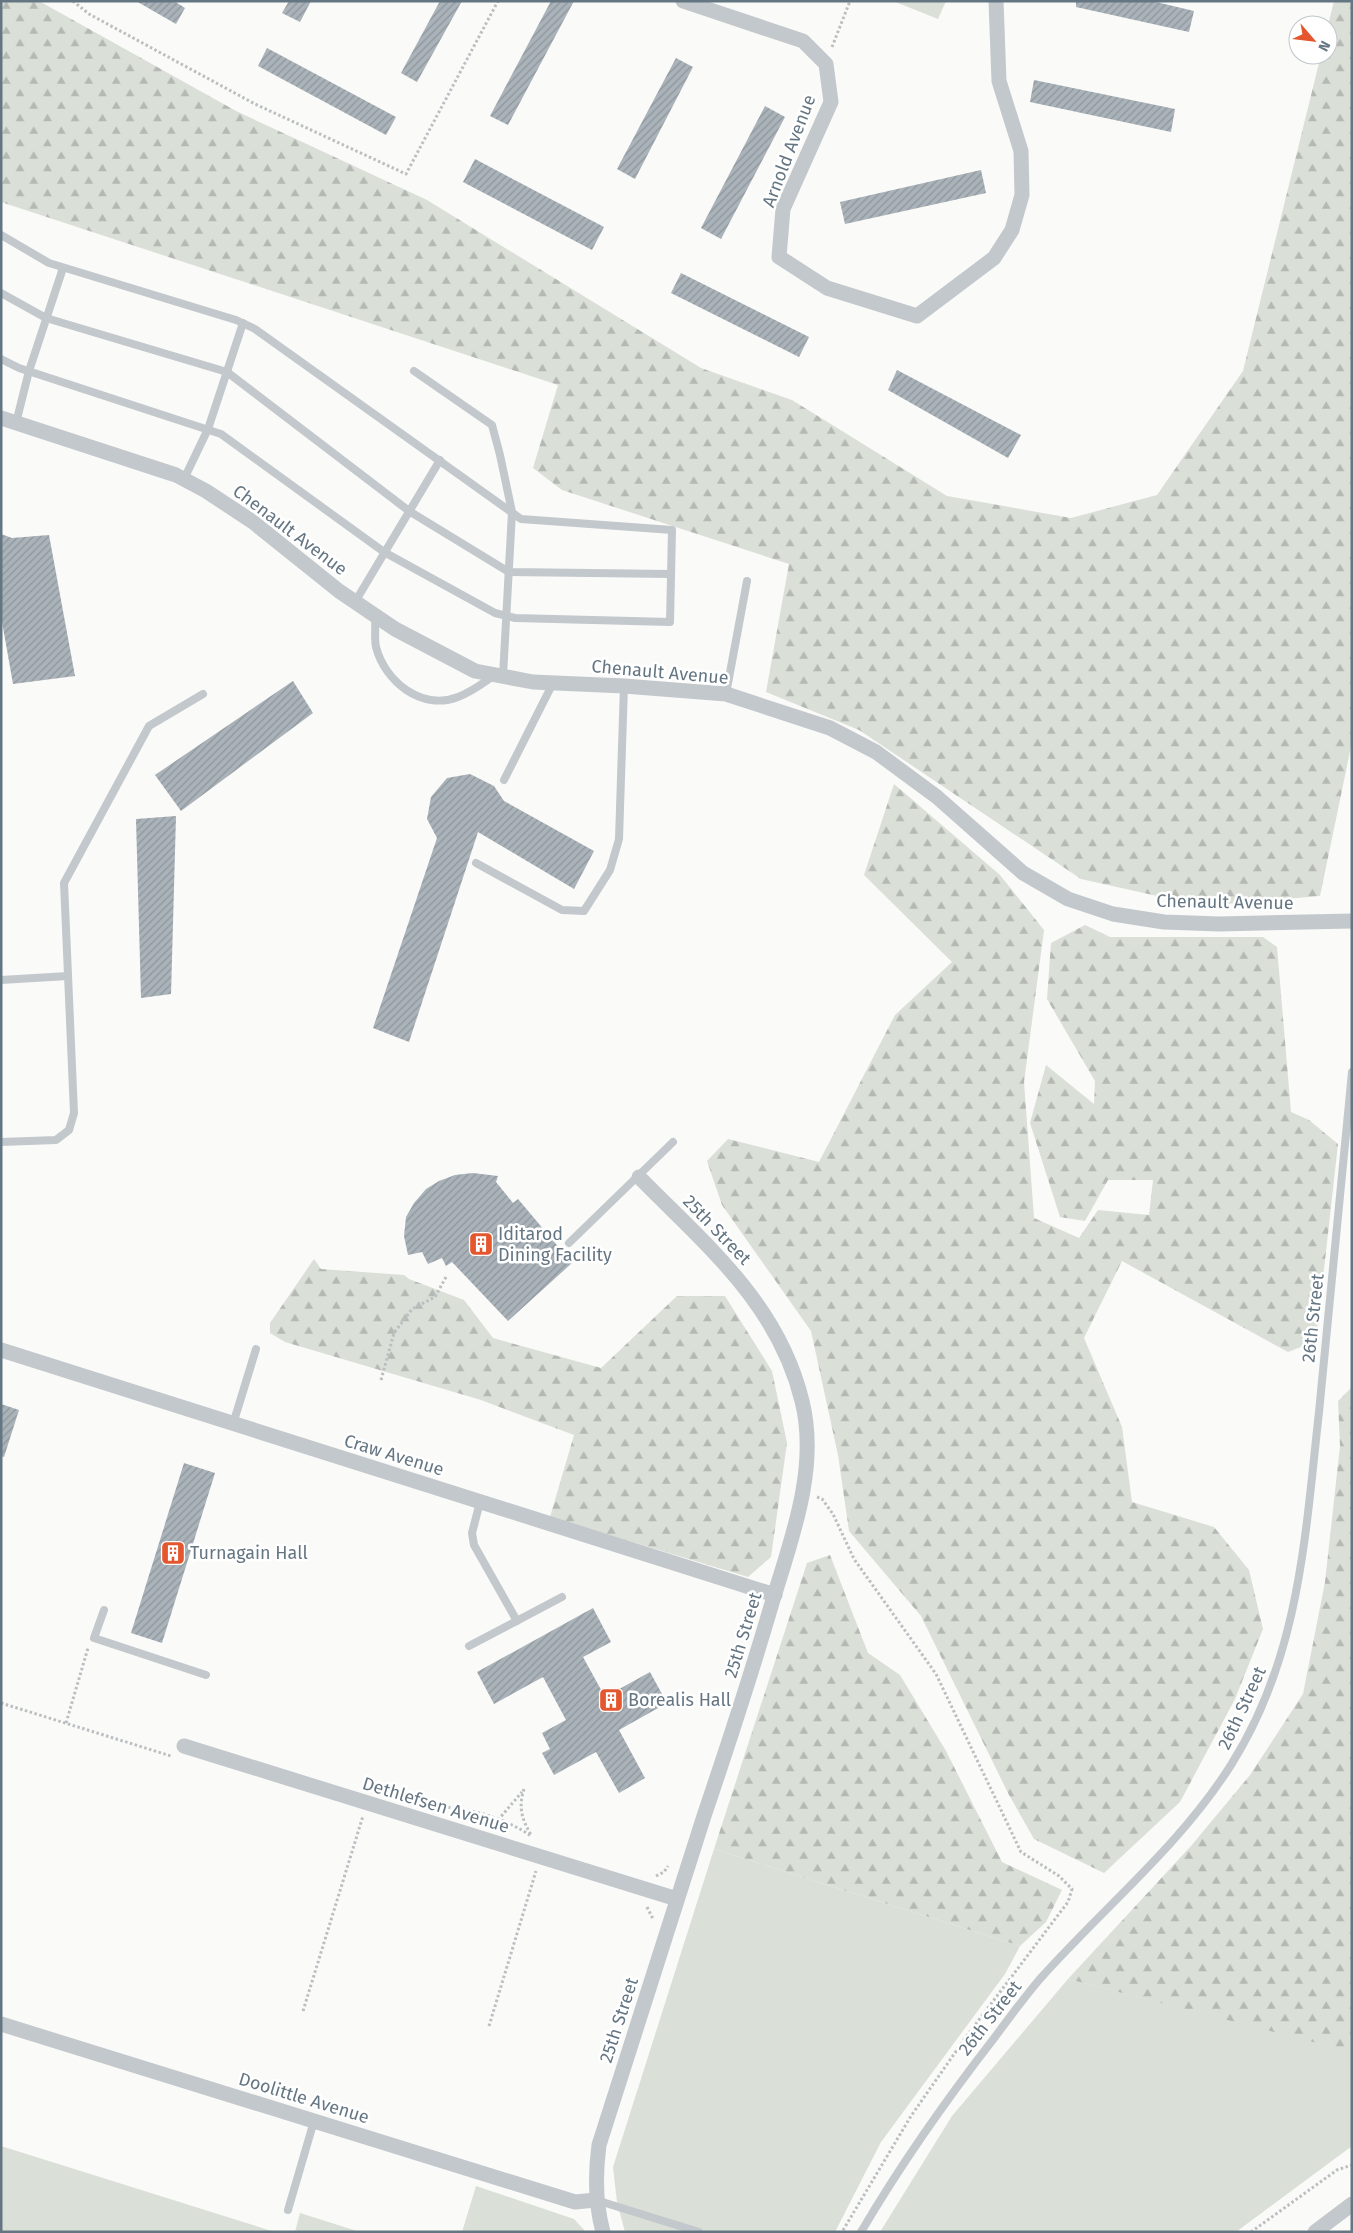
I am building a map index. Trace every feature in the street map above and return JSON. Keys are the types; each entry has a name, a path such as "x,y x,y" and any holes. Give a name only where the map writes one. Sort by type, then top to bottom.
{"street":[{"path":"683,1 803,40 826,64"},
{"name":"Arnold Avenue","path":"826,64 831,102 783,208 780,257 827,288 917,316 994,258 1012,230 1022,195 1021,151 999,81 996,1"},
{"name":"Chenault Avenue","path":"8,421 184,479 206,490 253,522 375,616 395,629 475,670 533,682 624,686 726,694 830,728 876,752 937,797 1023,873 1068,899 1113,914 1164,922 1219,924 1352,921"},
{"name":"25th Street","path":"604,2232 596,2200 595,2172 599,2145 797,1523 803,1490 808,1439 803,1403 779,1337 740,1279 639,1176"},
{"name":"Craw Avenue","path":"1,1350 775,1595"},
{"name":"Dethlefsen Avenue","path":"184,1746 677,1899"},
{"name":"Doolittle Avenue","path":"1,2024 574,2202 596,2200"},
{"path":"1315,2232 1352,2204"}],"lane":[{"path":"1,235 62,268 255,328 522,519 672,530 670,622 515,618 495,613 384,552 221,434 29,371 1,359"},
{"path":"8,421 29,371 62,268"},
{"path":"1,293 46,318 227,372 409,511 509,572 671,574"},
{"path":"184,479 208,430 243,323"},
{"path":"375,616 376,646 388,672 402,688 426,701 456,698 499,675 506,616 512,512 492,425 414,372"},
{"path":"355,602 440,460"},
{"path":"726,694 747,581"},
{"path":"504,780 553,683"},
{"path":"476,863 562,910 584,911 610,870 619,839 624,686"},
{"path":"1,1142 56,1140 70,1130 74,1113 64,883 148,726 203,694"},
{"path":"1,980 68,976"},
{"name":"26th Street","path":"861,2232 892,2179 937,2113 1037,1982 1098,1916 1152,1864 1193,1820 1232,1763 1269,1692 1288,1637 1301,1571 1325,1355 1352,1072"},
{"path":"569,1242 672,1142"},
{"path":"233,1424 256,1349"},
{"path":"480,1502 472,1533 474,1545 516,1621"},
{"path":"469,1646 562,1597"},
{"path":"104,1610 94,1638 206,1675"},
{"path":"288,2210 314,2121"},
{"path":"596,2200 699,2232"}],"path":[{"path":"73,1 89,14 255,104 406,174 498,1"},
{"path":"826,64 850,1"},
{"path":"381,1380 394,1333 412,1309 435,1297 446,1277"},
{"path":"803,1490 822,1499 833,1514 854,1559 936,1674 1021,1852 1060,1876 1072,1889 1068,1902 966,2037 910,2116 842,2232"},
{"path":"66,1723 88,1648 94,1638"},
{"path":"498,1820 507,1812 524,1789 520,1802 521,1814 532,1837"},
{"path":"303,2011 363,1816"},
{"path":"488,2026 536,1870"},
{"path":"1251,2232 1337,2170 1352,2165"}],"green space":[{"path":"1,1 39,1 236,111 427,200 701,368 792,400 947,496 1071,518 1157,495 1243,371 1319,65 1338,65 1338,15 1330,15 1334,1 1352,1 1352,742 1320,896 1202,906 1081,879 859,730 766,692 789,564 562,490 533,468 558,385 1,202"},
{"path":"893,1 946,1 938,19"},
{"path":"894,784 1000,875 1044,930 1024,1082 1034,1218 1079,1238 1098,1210 1149,1215 1153,1180 1108,1180 1085,1221 1060,1217 1030,1123 1046,1065 1094,1104 1095,1081 1047,999 1051,943 1085,925 1110,937 1263,937 1277,947 1291,1112 1309,1120 1338,1144 1316,1341 1288,1352 1122,1261 1084,1338 1122,1427 1132,1502 1214,1527 1249,1570 1263,1629 1235,1699 1180,1802 1104,1873 1034,1839 1009,1795 921,1616 849,1531 838,1455 811,1331 722,1205 707,1161 728,1139 819,1162 895,1015 952,962 864,875"},
{"path":"314,1259 321,1269 404,1275 409,1279 464,1300 493,1338 601,1368 677,1296 725,1296 772,1371 787,1443 771,1557 748,1577 550,1517 574,1435 481,1400 285,1342 270,1333 270,1323"},
{"path":"1352,1387 1352,2052 1068,1979 1191,1846 1250,1775 1303,1694 1325,1582 1340,1446 1338,1401"},
{"path":"830,1555 868,1653 900,1675 946,1751 1002,1862 1062,1890 1046,1922 1020,1946 714,1849 807,1563"},
{"path":"714,1849 1020,1946 1005,1974 881,2142 835,2232 625,2232 617,2202 613,2167"},
{"path":"1068,1979 1349,2050 1352,2052 1352,2146 1236,2232 880,2232 952,2116"},
{"path":"1,2146 275,2232 1,2232"},
{"path":"476,2186 574,2219 586,2232 462,2232"},
{"path":"300,2213 360,2232 295,2232"}],"building":[{"path":"136,1 174,1 185,8 176,24"},
{"path":"289,1 311,1 300,22 282,13"},
{"path":"440,1 462,1 417,82 401,73"},
{"path":"551,1 574,1 508,125 490,116"},
{"path":"1076,1 1152,1 1194,11 1189,32 1076,7"},
{"path":"267,48 396,117 386,135 258,66"},
{"path":"676,58 693,67 635,179 617,169"},
{"path":"1034,80 1175,109 1171,132 1030,102"},
{"path":"765,106 785,117 721,239 701,228"},
{"path":"475,159 604,227 592,250 463,182"},
{"path":"981,170 986,193 845,224 840,202"},
{"path":"681,273 809,337 799,357 671,293"},
{"path":"897,370 1021,435 1008,458 888,390"},
{"path":"1,534 12,538 49,535 75,676 13,684 1,616"},
{"path":"293,681 313,713 181,811 155,775"},
{"path":"470,774 494,786 504,801 594,851 574,889 478,832 409,1042 373,1028 437,838 427,819 431,797 447,778"},
{"path":"176,816 171,994 141,998 136,819"},
{"name":"Iditarod Dining Facility","path":"473,1173 498,1176 496,1182 513,1203 518,1199 572,1263 508,1321 452,1262 446,1266 442,1258 428,1264 422,1252 408,1255 404,1236 406,1217 414,1203 426,1189 439,1181 455,1175"},
{"path":"1,1404 19,1410 4,1457 1,1456"},
{"name":"Turnagain Hall","path":"184,1463 215,1473 162,1643 131,1633"},
{"name":"Borealis Hall","path":"593,1608 611,1642 583,1657 605,1697 650,1672 667,1703 619,1730 645,1778 619,1793 596,1752 554,1775 542,1753 550,1749 542,1733 566,1720 543,1677 494,1704 477,1672"}],"place":[{"name":"Iditarod Dining Facility","path":"481,1244"},
{"name":"Turnagain Hall","path":"173,1553"},
{"name":"Borealis Hall","path":"611,1700"}]}
